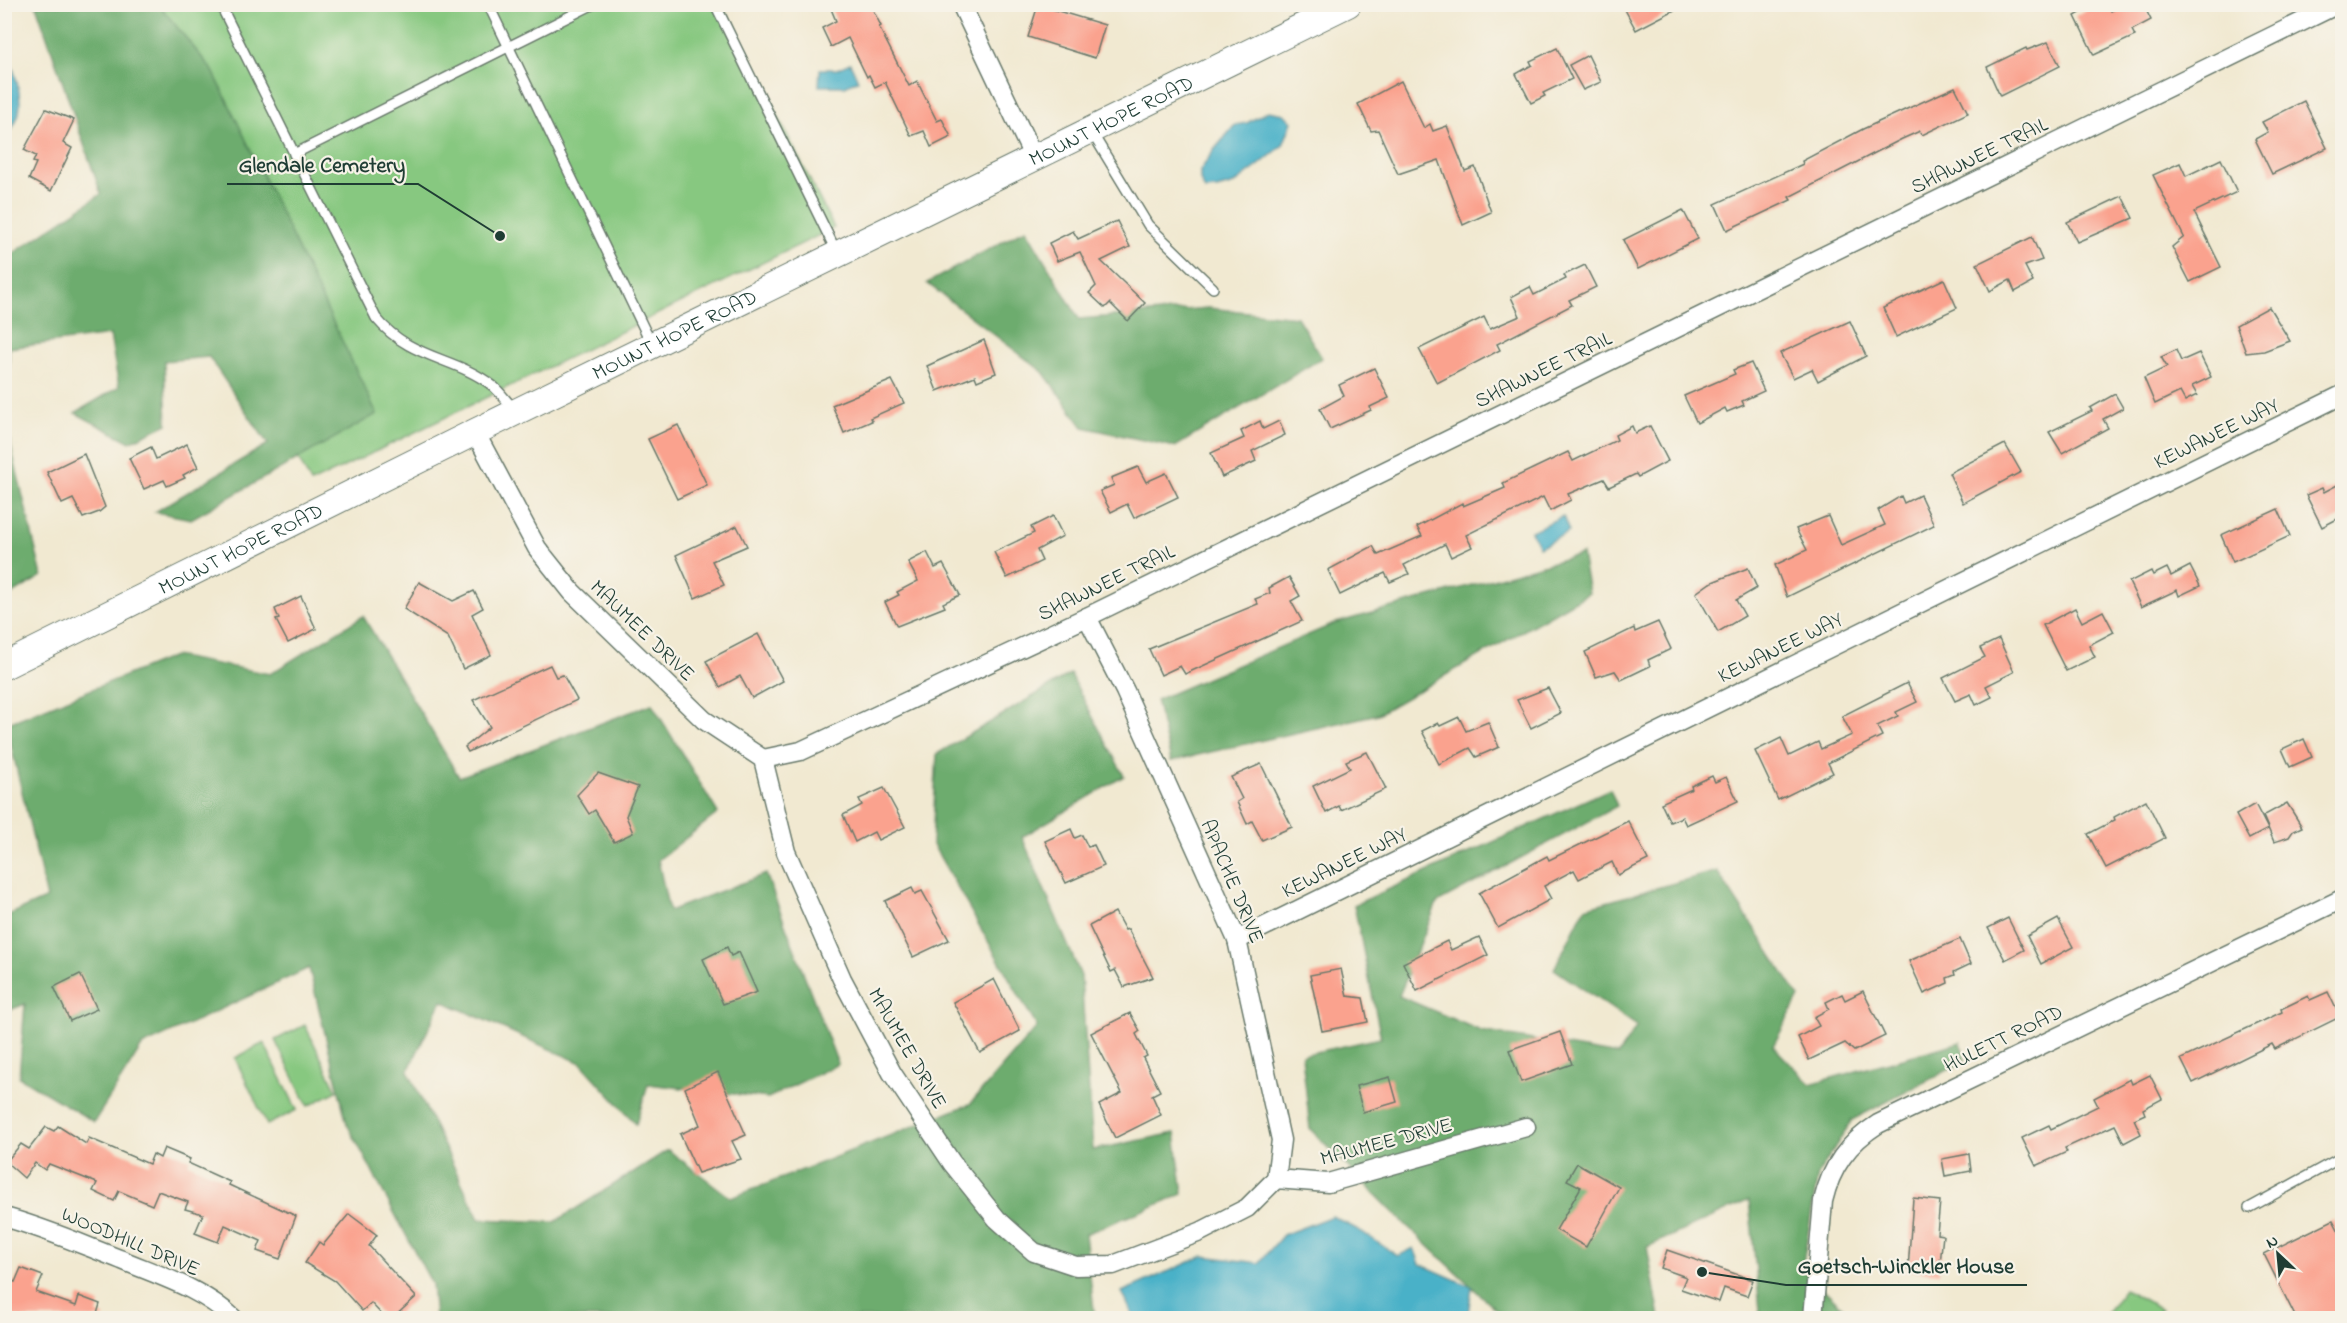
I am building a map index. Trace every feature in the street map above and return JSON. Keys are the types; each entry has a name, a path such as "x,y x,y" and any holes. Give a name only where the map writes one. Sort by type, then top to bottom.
{"street":[{"path":"961,4 1034,158"},
{"name":"MOUNT HOPE ROAD","path":"4,666 474,432 1348,4"},
{"name":"SHAWNEE TRAIL","path":"763,759 801,751 1087,617 2337,4"},
{"name":"KEWANEE WAY","path":"1237,940 2343,395"},
{"name":"MAUMEE DRIVE","path":"474,432 537,548 572,592 704,720 763,759 786,852 842,979 892,1073 952,1163 998,1219 1034,1252 1076,1266 1113,1265 1200,1232 1248,1208 1276,1179 1328,1183 1526,1127"},
{"name":"APACHE DRIVE","path":"1087,617 1125,691 1237,940 1281,1140 1276,1179"},
{"name":"HULETT ROAD","path":"1813,1318 1823,1201 1827,1185 1842,1156 1864,1133 1878,1124 2343,899"},
{"name":"WOODHILL DRIVE","path":"4,1217 41,1227 176,1282 222,1308 233,1318"}],"lane":[{"path":"220,4 376,318 385,329 412,348 484,381 517,412"},
{"path":"488,4 652,345"},
{"path":"294,154 594,4"},
{"path":"715,4 837,254"},
{"path":"1091,131 1148,225 1213,288"},
{"path":"2249,1208 2343,1156"}],"green space":[{"path":"36,5 159,5 213,71 377,414 191,519 155,512 268,444 209,357 164,361 167,424 130,442 75,413 119,387 110,335 9,348 8,434 42,576 5,599 5,259 101,194"},
{"path":"63,5 722,5 834,228 311,483"},
{"path":"1026,229 1079,319 1208,308 1297,317 1322,358 1175,447 1083,427 1043,372 927,283"},
{"path":"1582,554 1589,593 1378,714 1171,761 1156,700 1336,623"},
{"path":"363,616 459,777 652,704 718,813 658,860 669,911 766,874 838,1064 768,1098 648,1084 636,1124 581,1063 442,1001 408,1071 479,1219 555,1222 668,1150 731,1198 970,1104 1037,1027 932,843 937,754 1070,674 1124,776 1022,837 1081,976 1093,1150 1175,1133 1183,1194 1085,1234 1095,1318 435,1318 432,1284 347,1124 309,968 142,1046 94,1122 19,1077 25,1004 5,1012 4,917 47,898 6,724 174,656 270,674"},
{"path":"1610,789 1617,806 1437,903 1399,996 1481,1031 1618,1055 1637,1026 1554,969 1585,908 1717,871 1799,997 1773,1046 1810,1084 1961,1042 1965,1061 1852,1120 1818,1174 1802,1269 1854,1318 1756,1318 1760,1310 1749,1200 1647,1247 1660,1318 1505,1318 1405,1224 1310,1129 1302,1055 1381,1038 1354,905"},
{"path":"305,1025 337,1091 308,1106 275,1040"},
{"path":"264,1043 297,1110 267,1125 235,1058"},
{"path":"2124,1289 2161,1309 2155,1318 2104,1318"}],"water":[{"path":"4,47 11,62 20,96 19,113 11,131 5,132"},
{"path":"850,63 858,80 845,86 819,86 820,69 837,69"},
{"path":"1268,111 1284,114 1292,122 1283,145 1234,184 1205,190 1200,180 1200,171 1214,150 1235,125 1247,123"},
{"path":"1563,516 1569,532 1539,547 1531,531"},
{"path":"1332,1216 1362,1232 1398,1256 1414,1248 1420,1264 1472,1287 1468,1313 1456,1318 1134,1318 1122,1292 1203,1256 1259,1263 1283,1235"}],"building":[{"path":"829,4 870,4 909,86 917,81 937,121 942,119 951,137 931,147 924,131 911,136 885,82 875,87 869,75 867,77 848,38 831,47 822,28 836,21"},
{"path":"1622,4 1686,4 1636,30"},
{"path":"2096,4 2108,4 2111,11 2126,4 2143,4 2151,20 2132,30 2135,36 2094,55 2075,16"},
{"path":"1038,5 1105,25 1095,58 1028,37"},
{"path":"2048,42 2060,66 2000,96 1987,67 2026,48 2027,50"},
{"path":"1557,48 1572,79 1543,93 1545,96 1531,103 1516,74 1532,65 1530,61"},
{"path":"1588,55 1601,82 1583,90 1569,65"},
{"path":"1401,81 1424,128 1430,124 1433,131 1447,126 1465,171 1475,167 1491,212 1463,225 1439,160 1398,174 1378,130 1371,131 1358,104"},
{"path":"1955,87 1968,113 1922,135 1920,131 1902,139 1789,197 1791,200 1727,230 1715,204 1803,164 1802,161 1863,129"},
{"path":"2304,101 2327,148 2272,174 2255,139 2268,132 2262,122"},
{"path":"46,109 74,120 63,143 72,148 51,191 29,179 36,163 33,162 36,156 24,150"},
{"path":"2221,159 2237,192 2194,212 2221,267 2190,282 2172,247 2184,237 2153,175 2180,163 2186,176"},
{"path":"2122,196 2133,218 2077,242 2067,222"},
{"path":"1683,210 1698,239 1638,269 1623,240"},
{"path":"1117,221 1130,247 1101,261 1145,303 1128,321 1110,303 1105,308 1089,293 1096,286 1080,252 1057,261 1049,243 1073,231 1078,239"},
{"path":"2032,237 2042,260 2025,266 2033,282 2015,292 2010,280 1990,291 1977,264"},
{"path":"1585,265 1596,287 1569,300 1572,305 1497,344 1500,350 1437,383 1419,349 1484,317 1490,329 1520,316 1511,297 1530,287 1534,295 1566,279 1564,275"},
{"path":"1944,279 1957,308 1896,337 1883,308"},
{"path":"2269,307 2290,341 2264,351 2246,353 2236,325"},
{"path":"1850,321 1866,356 1818,381 1812,369 1793,378 1780,353"},
{"path":"984,340 996,373 977,381 975,376 937,391 927,366"},
{"path":"2176,350 2181,361 2199,353 2211,377 2192,386 2197,395 2185,401 2180,392 2155,404 2144,378 2167,367 2161,357"},
{"path":"1751,363 1764,391 1742,401 1744,405 1727,412 1725,408 1697,423 1684,396 1735,374 1733,370"},
{"path":"1374,368 1389,398 1370,407 1371,410 1330,429 1320,409 1344,396 1339,385"},
{"path":"892,380 904,403 844,433 832,405"},
{"path":"2115,394 2123,408 2103,419 2108,428 2062,453 2049,432 2092,411 2090,408"},
{"path":"1260,421 1263,429 1279,421 1285,435 1252,451 1256,461 1222,477 1211,453 1244,438 1241,431"},
{"path":"678,425 707,485 677,499 648,439"},
{"path":"1632,426 1635,433 1650,426 1668,461 1638,477 1636,474 1609,487 1604,479 1568,494 1571,500 1550,511 1543,497 1466,535 1472,547 1451,557 1445,544 1404,565 1409,574 1390,582 1385,573 1340,595 1328,570 1373,546 1378,555 1422,536 1417,527 1462,503 1463,506 1505,488 1503,483 1568,452 1573,461 1617,440 1615,435"},
{"path":"187,444 198,467 183,475 185,478 167,486 164,480 144,489 129,458 151,447 156,459"},
{"path":"2005,444 2021,472 1963,503 1949,473"},
{"path":"84,454 105,507 83,518 73,499 62,504 47,472"},
{"path":"1138,467 1146,482 1166,473 1178,497 1134,518 1127,504 1111,512 1100,491 1114,485 1111,478"},
{"path":"2343,482 2343,516 2322,527 2306,495 2322,488 2324,492"},
{"path":"1920,495 1934,525 1787,597 1775,565 1807,550 1796,529 1828,516 1841,545 1885,525 1878,510 1901,496 1904,503"},
{"path":"2278,509 2290,536 2233,562 2221,535"},
{"path":"1053,516 1063,536 1037,550 1042,561 1007,578 994,552 1034,533 1031,527"},
{"path":"737,526 747,546 712,561 724,585 695,598 676,555"},
{"path":"927,552 935,568 943,564 960,595 943,603 945,607 897,626 885,602 899,595 897,592 918,581 908,562"},
{"path":"2190,566 2200,586 2179,596 2177,590 2141,607 2129,582 2151,571 2153,575 2167,568 2171,576"},
{"path":"1748,568 1757,588 1736,600 1745,616 1718,632 1696,593 1710,583"},
{"path":"1289,577 1300,596 1291,601 1302,621 1185,674 1180,666 1161,675 1149,649 1258,604 1255,599 1270,593 1269,588"},
{"path":"419,582 453,601 474,591 483,608 472,614 491,655 463,669 448,637 404,609"},
{"path":"301,596 316,629 288,643 276,620 279,619 275,609"},
{"path":"2075,608 2082,622 2103,611 2114,632 2089,645 2095,657 2066,671 2043,625"},
{"path":"1658,622 1671,649 1648,660 1650,666 1621,680 1615,671 1596,677 1585,652 1634,628 1635,632"},
{"path":"758,634 783,681 752,698 740,676 720,687 706,661"},
{"path":"1999,639 2014,672 1986,686 1992,697 1976,705 1971,694 1955,701 1943,678 1985,657 1980,648"},
{"path":"550,665 556,677 563,675 577,700 468,752 465,747 490,727 473,700"},
{"path":"1907,683 1917,702 1896,712 1898,716 1877,726 1882,736 1828,763 1833,773 1778,800 1755,751 1781,738 1789,756 1818,742 1821,749 1852,735 1842,716"},
{"path":"1548,688 1561,713 1531,728 1517,700"},
{"path":"1459,717 1466,731 1488,722 1499,747 1476,757 1470,748 1439,764 1422,731 1438,723 1440,726"},
{"path":"2304,739 2312,757 2290,767 2282,749"},
{"path":"1367,752 1386,789 1341,810 1339,806 1326,813 1313,786 1350,768 1346,761"},
{"path":"1261,764 1292,827 1262,840 1252,821 1247,824 1237,802 1242,799 1231,777"},
{"path":"598,773 638,787 626,816 633,833 614,842 595,810 589,814 577,795"},
{"path":"1712,776 1715,782 1726,777 1738,801 1686,825 1682,817 1670,822 1661,803 1692,789 1691,786"},
{"path":"884,788 905,827 878,840 874,832 855,842 843,815 862,805 859,799"},
{"path":"2146,800 2165,838 2106,868 2088,834"},
{"path":"2287,803 2302,827 2293,831 2289,837 2274,842 2263,816"},
{"path":"2255,804 2268,829 2249,839 2236,815"},
{"path":"1628,821 1648,860 1618,875 1612,862 1579,879 1574,870 1544,886 1551,899 1498,928 1479,893 1547,856 1549,860"},
{"path":"1071,829 1075,838 1082,835 1088,847 1094,845 1104,866 1066,883 1045,841"},
{"path":"912,888 915,894 922,891 949,940 913,957 885,901"},
{"path":"1115,912 1125,930 1128,929 1153,977 1124,987 1115,970 1111,972 1089,926"},
{"path":"2008,918 2024,950 2005,960 1988,928"},
{"path":"2058,919 2073,947 2041,964 2027,936"},
{"path":"1479,937 1488,955 1417,991 1403,963 1447,941 1451,950"},
{"path":"1960,939 1971,964 1954,972 1955,975 1947,978 1948,983 1924,994 1909,961"},
{"path":"727,947 731,956 739,952 757,992 723,1004 703,959"},
{"path":"1341,969 1347,996 1363,998 1368,1022 1322,1031 1310,975"},
{"path":"80,974 97,1009 70,1021 54,987"},
{"path":"994,979 1020,1031 980,1053 953,1002"},
{"path":"1863,991 1885,1036 1854,1051 1845,1043 1809,1060 1798,1037 1819,1026 1814,1017 1829,1009 1826,1002 1842,994 1845,1000"},
{"path":"2328,992 2340,1017 2275,1049 2272,1044 2193,1083 2181,1059 2282,1012 2281,1009 2308,996 2310,1000"},
{"path":"1130,1013 1140,1031 1136,1034 1147,1056 1143,1058 1160,1091 1152,1095 1161,1115 1115,1138 1099,1105 1122,1093 1091,1033"},
{"path":"1560,1032 1572,1064 1521,1082 1509,1050"},
{"path":"718,1072 746,1135 732,1141 741,1159 698,1173 680,1134 700,1125 685,1088"},
{"path":"2150,1075 2162,1099 2143,1109 2145,1114 2134,1119 2141,1134 2124,1143 2115,1125 2065,1148 2067,1152 2036,1166 2022,1138 2049,1125 2051,1129 2098,1106 2094,1098 2130,1079 2132,1084"},
{"path":"1390,1077 1397,1102 1363,1112 1356,1086"},
{"path":"58,1126 86,1144 89,1138 149,1164 153,1154 160,1158 164,1148 190,1159 188,1163 230,1182 229,1185 296,1216 280,1259 257,1251 261,1241 225,1225 218,1242 195,1233 203,1214 185,1209 188,1202 158,1191 152,1205 119,1191 114,1201 93,1191 97,1183 49,1164 45,1170 35,1163 24,1178 6,1162 21,1144 29,1149 46,1127 54,1131"},
{"path":"1969,1154 1971,1171 1945,1176 1942,1159"},
{"path":"1577,1163 1619,1187 1586,1247 1556,1230 1581,1187 1567,1180"},
{"path":"1913,1198 1940,1201 1937,1234 1943,1235 1939,1273 1908,1270"},
{"path":"349,1214 377,1235 369,1246 416,1297 393,1318 385,1318 371,1303 362,1311 335,1281 305,1263 319,1242 323,1245"},
{"path":"2333,1220 2343,1239 2343,1318 2296,1318 2264,1254"},
{"path":"1667,1250 1753,1280 1747,1296 1724,1288 1719,1302 1681,1289 1686,1277 1661,1268"},
{"path":"21,1268 43,1276 36,1292 76,1306 79,1296 100,1304 97,1314 104,1318 21,1318 4,1313 4,1282 9,1284 9,1280 15,1282"}],"place":[{"name":"Glendale Cemetery","path":"500,236"},
{"name":"Goetsch–Winckler House","path":"1702,1272"}]}
